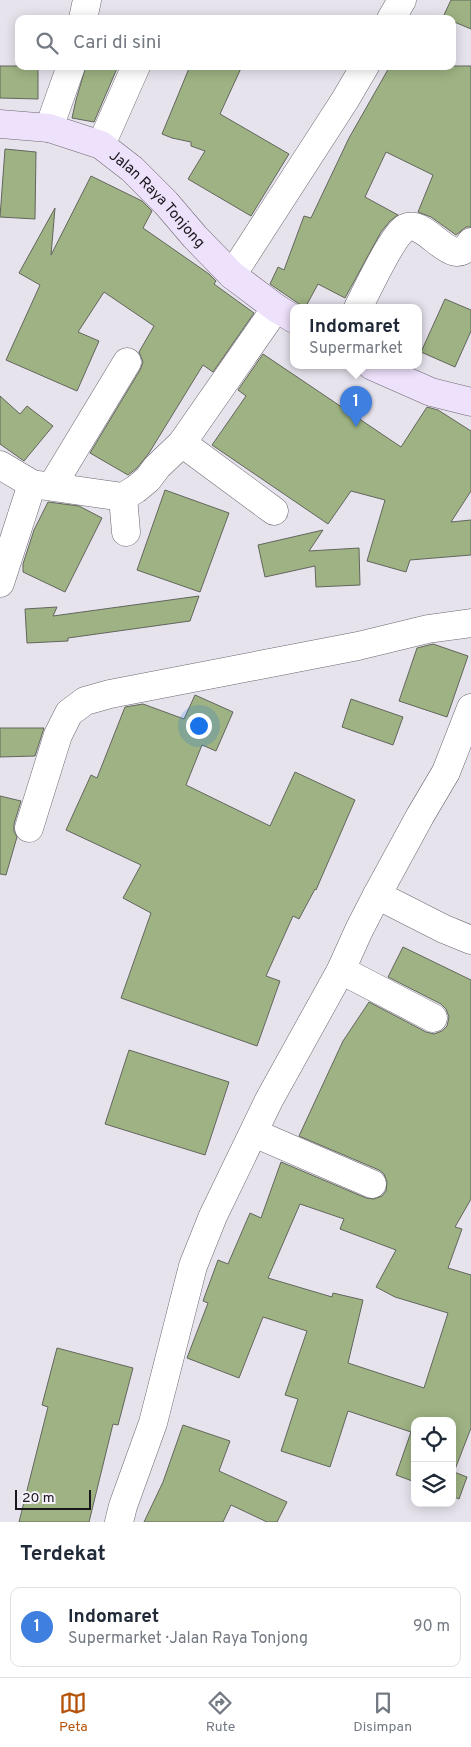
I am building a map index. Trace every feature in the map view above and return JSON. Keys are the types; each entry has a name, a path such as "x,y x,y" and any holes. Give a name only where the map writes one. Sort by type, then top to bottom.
{"main road":[{"name":"Jalan Raya Tonjong","path":"0,124 50,128 101,145 132,169 232,275 285,314"},
{"path":"379,369 431,392 471,402"}],"street":[{"path":"84,15 87,0"},
{"path":"393,15 402,0"},
{"path":"50,128 70,70"},
{"path":"101,145 134,70"},
{"path":"232,275 363,70"},
{"path":"360,304 392,244 402,229 407,226 418,228 446,248 457,253 462,252 471,242"},
{"path":"0,465 42,485 123,497 148,479 182,443 285,314"},
{"path":"0,583 42,485 126,362"},
{"path":"182,443 274,511"},
{"path":"123,497 126,532"},
{"path":"29,828 58,735 69,713 86,701 110,694 358,646 428,629 471,623"},
{"path":"119,1522 153,1423 193,1266 213,1216 269,1100 341,970 377,895 446,772 471,708"},
{"path":"377,895 444,929 471,940"},
{"path":"341,970 433,1018"},
{"path":"254,1133 372,1184"}],"building":[{"path":"451,0 471,0 471,29 456,23 456,15 444,15"},
{"path":"0,66 15,66 15,70 38,70 38,99 0,98"},
{"path":"456,66 471,66 471,227 466,227 456,235 431,217 418,212 433,175 386,152 365,197 398,215 381,232 345,298 318,284 307,304 299,304 270,284 278,267 284,270 304,216 311,218 349,138 388,70 456,70"},
{"path":"85,70 116,70 94,122 72,118"},
{"path":"188,70 240,70 220,114 289,154 251,216 188,179 205,151 191,146 191,142 162,134"},
{"path":"5,149 36,152 35,219 0,217"},
{"path":"91,176 142,201 152,211 143,228 209,274 216,281 214,284 254,313 213,372 203,365 149,453 137,468 128,475 90,453 140,370 143,362 139,352 154,326 104,292 78,332 99,341 77,391 6,360 40,285 19,273 55,208 51,255"},
{"path":"445,299 471,310 471,331 455,367 422,352"},
{"path":"263,354 401,447 427,407 438,410 471,431 471,491 451,522 471,520 471,555 410,560 406,572 367,561 385,500 351,491 328,524 212,445 246,396 238,390"},
{"path":"0,396 20,414 27,406 53,426 24,461 0,444"},
{"path":"165,490 229,513 200,592 137,570"},
{"path":"48,502 79,506 102,518 65,592 23,572 23,564 34,530"},
{"path":"323,530 309,551 359,548 360,585 316,587 315,566 265,577 258,545"},
{"path":"199,596 190,621 68,638 68,641 27,643 25,609 57,607 53,616"},
{"path":"433,644 468,656 447,717 399,701 417,648"},
{"path":"195,695 233,712 216,751 202,745 186,785 270,826 295,772 355,800 316,890 299,919 293,916 266,976 280,981 257,1046 121,998 151,913 123,898 141,865 66,830 91,775 97,778 125,707 143,704 184,719"},
{"path":"351,699 403,717 393,745 342,727"},
{"path":"0,728 44,728 35,756 0,757"},
{"path":"0,796 21,801 14,824 14,831 17,837 6,875 0,874"},
{"path":"403,947 471,980 471,1199 455,1227 462,1229 448,1268 471,1275 471,1428 456,1467 456,1417 411,1417 411,1432 348,1411 330,1467 281,1451 298,1399 285,1395 307,1331 263,1317 239,1378 187,1358 208,1303 203,1301 218,1260 228,1264 250,1213 261,1218 281,1162 366,1198 374,1199 382,1196 386,1191 387,1182 384,1174 379,1170 299,1136 343,1041 369,1002 426,1032 434,1034 442,1031 447,1026 449,1017 446,1009 441,1004 388,977","holes":["300,1204 344,1219 340,1229 396,1250 376,1287 395,1297 448,1313 424,1388 348,1363 363,1300 333,1293 332,1297 268,1278"]},
{"path":"129,1050 229,1082 205,1155 105,1124"},
{"path":"57,1348 133,1368 118,1425 113,1424 89,1522 19,1522 48,1407 42,1405"},
{"path":"183,1425 230,1441 219,1471 287,1502 277,1522 267,1522 231,1505 223,1522 144,1522 163,1482"},
{"path":"411,1432 411,1481 396,1475"},
{"path":"456,1473 467,1477 459,1499 456,1498"}],"place":[{"name":"Indomaret","path":"356,427"}]}
